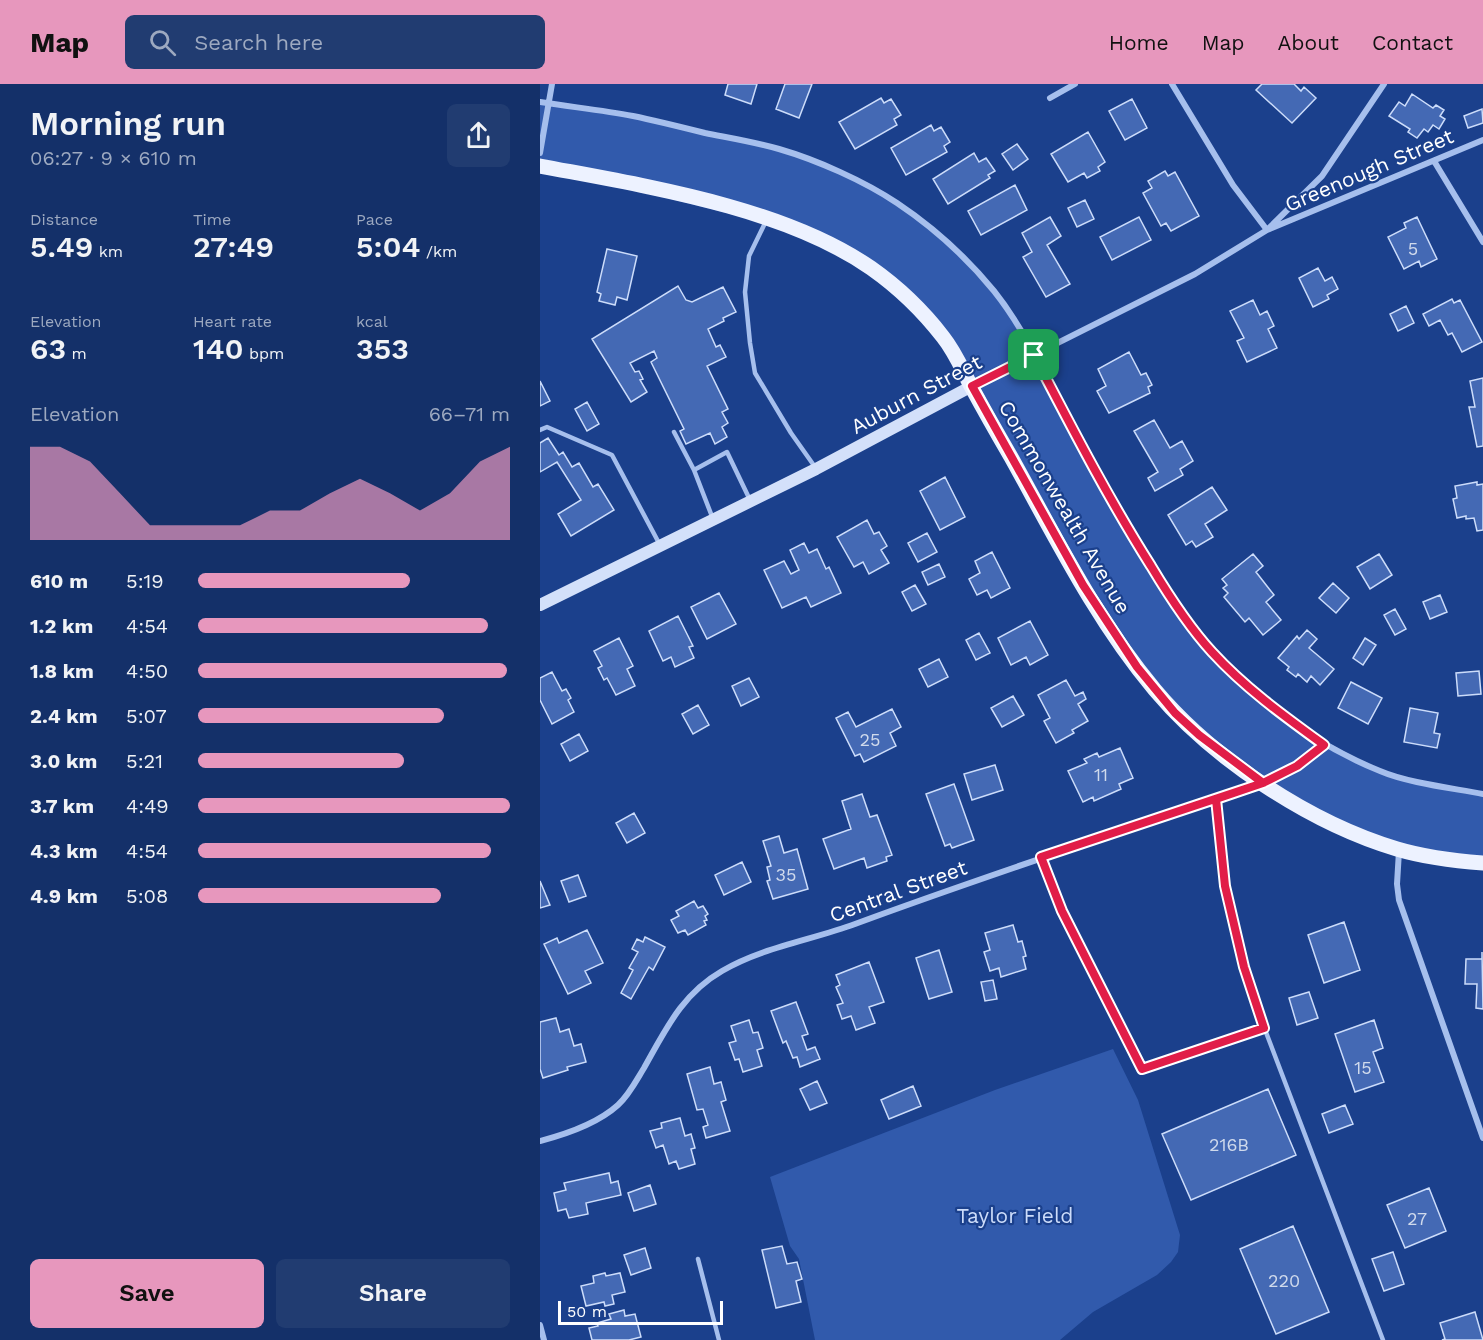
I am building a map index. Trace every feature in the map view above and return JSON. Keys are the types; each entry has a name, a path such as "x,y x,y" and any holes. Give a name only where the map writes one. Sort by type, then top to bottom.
{"main road":[{"name":"Commonwealth Avenue","path":"540,166 679,194 767,218 829,244 872,269 912,302 944,339 1083,585 1137,667 1175,713 1199,735 1263,783 1323,818 1370,839 1400,849 1483,863"},
{"name":"Auburn Street","path":"540,605 816,469 972,386"}],"street":[{"path":"540,153 552,84"},
{"path":"1050,98 1075,84"},
{"path":"1172,84 1233,185 1267,230"},
{"name":"Auburn Street","path":"972,386 1195,273 1267,230 1322,176 1384,84"},
{"name":"Commonwealth Avenue","path":"540,102 633,116 780,149 833,170 897,203 950,245 994,291 1034,355 1093,469 1132,537 1176,607 1211,650 1248,688 1324,745 1382,772 1483,795"},
{"name":"Greenough Street","path":"1267,230 1483,140"},
{"path":"1434,161 1483,242"},
{"name":"Central Street","path":"540,1141 567,1133 597,1120 617,1106 632,1087 684,1002 702,984 723,970 748,958 838,930 1041,857 1263,783 1297,766 1324,745"},
{"path":"1400,849 1397,884 1399,900 1483,1138"},
{"path":"540,1325 544,1340"}],"lane":[{"path":"767,218 749,256 746,292 755,373 816,469"},
{"path":"540,430 547,427 612,455 660,545"},
{"path":"674,432 694,470 713,519"},
{"path":"694,470 727,452 750,500"},
{"path":"1216,799 1225,886 1244,967 1264,1028 1383,1340"},
{"path":"1041,857 1062,911 1142,1069 1264,1028"},
{"path":"698,1259 718,1340"}],"green space":[{"path":"540,102 608,112 780,149 833,170 897,203 950,245 1006,309 1132,537 1211,650 1294,724 1382,772 1483,794 1483,863 1369,839 1232,762 1137,667 972,386 912,302 806,233 540,166"},
{"name":"Taylor Field","path":"1113,1049 1138,1100 1180,1235 1178,1252 1171,1262 1157,1275 1093,1312 1060,1340 815,1340 799,1259 790,1246 770,1177 995,1090"}],"building":[{"path":"728,84 757,84 751,104 725,95"},
{"path":"785,84 812,84 799,118 776,109"},
{"path":"1262,84 1294,84 1301,91 1304,87 1316,98 1292,123 1256,90"},
{"path":"1412,94 1433,108 1436,105 1444,110 1440,116 1445,119 1439,129 1433,125 1428,132 1424,129 1417,138 1408,132 1410,129 1389,116 1399,102 1405,106"},
{"path":"881,98 884,103 891,99 901,115 894,119 897,125 855,149 839,122"},
{"path":"1132,99 1147,128 1125,140 1109,111"},
{"path":"1482,109 1483,123 1468,128 1464,116"},
{"path":"931,125 934,131 941,127 950,142 944,146 947,152 906,175 891,148"},
{"path":"1088,132 1105,162 1098,167 1100,171 1087,178 1084,173 1068,182 1051,154"},
{"path":"1017,144 1028,159 1013,170 1002,154"},
{"path":"974,153 979,162 986,158 995,171 988,175 990,178 948,204 933,179"},
{"path":"1165,171 1168,176 1175,172 1199,216 1171,231 1166,223 1161,226 1143,193 1152,188 1148,181"},
{"path":"1015,185 1027,210 981,235 968,211"},
{"path":"1085,200 1094,219 1077,227 1068,208"},
{"path":"1050,217 1061,236 1047,245 1070,284 1046,297 1023,257 1032,252 1022,233"},
{"path":"1139,217 1151,240 1112,260 1100,237"},
{"path":"1417,217 1437,259 1421,267 1419,261 1404,269 1388,237 1406,228 1404,223"},
{"path":"607,249 637,256 627,300 617,297 615,305 599,301 601,294 597,292"},
{"path":"1318,268 1325,281 1332,277 1338,289 1327,295 1329,299 1313,307 1299,278"},
{"path":"678,286 686,300 692,302 723,287 736,312 708,329 716,347 720,345 726,357 707,366 728,409 722,412 728,423 722,427 727,437 715,444 710,433 686,444 680,431 684,429 651,362 657,358 654,351 630,363 635,372 639,371 643,379 640,380 647,392 631,402 592,339"},
{"path":"1452,299 1454,303 1460,300 1482,342 1462,352 1452,333 1448,335 1440,320 1429,326 1423,314"},
{"path":"1253,300 1260,315 1267,311 1274,326 1268,329 1277,348 1247,362 1237,341 1244,338 1230,311"},
{"path":"1406,306 1414,323 1398,331 1390,314"},
{"path":"1129,352 1141,375 1146,373 1152,385 1148,387 1150,393 1109,413 1097,391 1106,386 1098,369"},
{"path":"1483,378 1483,446 1477,447 1469,407 1475,407 1470,381"},
{"path":"540,381 550,401 540,406"},
{"path":"587,402 599,424 587,431 575,409"},
{"path":"1154,420 1170,448 1182,441 1193,461 1180,469 1183,475 1155,491 1148,478 1158,472 1134,431"},
{"path":"548,438 559,455 563,452 572,467 579,463 593,487 598,484 614,510 571,536 558,514 581,500 557,462 540,472 540,443"},
{"path":"945,477 965,517 940,530 920,491"},
{"path":"1477,482 1477,485 1483,484 1483,530 1477,531 1474,518 1466,519 1466,516 1457,518 1453,499 1457,498 1455,486"},
{"path":"1212,487 1227,510 1205,524 1213,537 1196,547 1192,541 1186,545 1168,515"},
{"path":"867,520 874,534 879,532 887,546 881,550 889,563 869,574 863,562 854,567 837,537"},
{"path":"927,533 937,552 918,562 908,543"},
{"path":"804,543 809,553 817,549 826,569 829,567 841,593 811,607 806,597 782,608 764,570 784,561 791,574 799,570 790,550"},
{"path":"992,552 1010,588 991,598 987,590 977,595 969,579 980,573 975,561"},
{"path":"1253,554 1263,566 1256,572 1274,595 1266,602 1281,620 1263,635 1249,618 1245,622 1224,597 1228,593 1223,588 1227,585 1222,579"},
{"path":"1379,554 1392,575 1370,589 1357,567"},
{"path":"939,564 945,577 928,585 922,572"},
{"path":"1333,583 1349,598 1336,613 1319,598"},
{"path":"915,585 926,604 912,611 902,592"},
{"path":"719,593 736,624 707,639 691,607"},
{"path":"1440,595 1447,612 1430,619 1423,602"},
{"path":"1395,609 1406,629 1395,635 1384,615"},
{"path":"678,616 693,646 689,647 694,658 675,667 671,657 663,661 649,631"},
{"path":"1030,621 1048,655 1030,665 1026,657 1011,665 998,638"},
{"path":"1307,630 1317,639 1309,648 1334,669 1320,685 1311,676 1307,682 1298,674 1296,677 1278,658 1297,636 1299,639"},
{"path":"979,633 990,653 976,660 966,640"},
{"path":"619,638 633,666 627,669 635,686 616,695 607,678 604,680 598,668 602,666 594,651"},
{"path":"1365,638 1376,645 1363,665 1353,658"},
{"path":"939,659 948,677 928,687 919,669"},
{"path":"1479,671 1481,694 1458,696 1456,673"},
{"path":"552,672 562,691 566,689 571,698 568,700 574,712 552,724 540,700 540,678"},
{"path":"749,678 759,697 741,706 732,686"},
{"path":"1066,680 1075,696 1083,692 1086,699 1078,704 1088,721 1072,730 1074,733 1056,743 1044,721 1050,718 1038,695"},
{"path":"1351,682 1382,698 1368,724 1338,708"},
{"path":"1013,696 1024,715 1002,727 991,708"},
{"path":"698,705 709,725 693,734 682,714"},
{"path":"1410,708 1438,713 1434,733 1440,734 1437,748 1404,742"},
{"path":"892,709 901,727 890,733 896,746 864,762 860,754 855,756 836,718 848,712 856,727"},
{"path":"579,734 588,751 570,761 561,744"},
{"path":"1120,748 1133,778 1119,784 1121,789 1094,801 1093,797 1083,802 1068,771 1087,763 1084,759 1097,753 1099,757"},
{"path":"995,765 1003,790 972,800 964,774"},
{"path":"954,784 974,840 952,848 950,844 945,846 926,794"},
{"path":"862,794 870,817 877,815 892,855 886,857 887,861 867,868 864,858 834,869 823,839 851,829 842,801"},
{"path":"634,813 645,833 627,843 616,823"},
{"path":"779,836 784,853 797,849 808,889 773,899 767,881 770,880 767,867 771,866 763,841"},
{"path":"742,862 751,882 724,895 715,875"},
{"path":"578,875 586,896 569,902 561,881"},
{"path":"540,881 550,905 540,908"},
{"path":"694,901 698,908 703,906 708,914 705,916 707,920 704,921 706,925 688,935 685,930 678,933 671,920 679,916 676,911"},
{"path":"1344,922 1360,970 1324,983 1308,935"},
{"path":"1013,925 1018,942 1022,941 1026,956 1023,957 1026,969 1001,977 999,968 990,971 984,952 990,950 985,933"},
{"path":"587,930 603,963 585,971 591,983 568,994 544,944 557,938 559,943"},
{"path":"645,937 665,947 653,970 649,967 631,999 621,993 633,970 629,968 638,952 632,949 637,939 643,942"},
{"path":"939,950 952,992 929,999 916,958"},
{"path":"1482,952 1483,1009 1476,1008 1477,984 1465,984 1466,959 1482,959"},
{"path":"869,962 884,1002 869,1007 875,1023 856,1030 851,1016 842,1019 837,1005 843,1003 836,987 840,985 836,975"},
{"path":"993,980 997,999 985,1001 981,982"},
{"path":"1309,992 1318,1018 1297,1025 1289,998"},
{"path":"796,1002 808,1034 802,1036 807,1050 815,1047 820,1059 800,1067 797,1057 793,1058 786,1041 783,1043 771,1011"},
{"path":"556,1018 560,1032 569,1029 574,1046 581,1044 586,1062 567,1067 568,1070 543,1078 540,1069 540,1022"},
{"path":"749,1020 753,1033 758,1032 763,1048 757,1050 762,1066 743,1072 739,1059 735,1060 729,1043 736,1041 731,1026"},
{"path":"1374,1020 1383,1048 1373,1052 1384,1082 1355,1092 1335,1034"},
{"path":"710,1067 714,1084 721,1082 726,1100 721,1102 730,1131 706,1138 703,1127 708,1125 703,1109 697,1110 687,1074"},
{"path":"817,1081 827,1103 810,1110 800,1089"},
{"path":"913,1086 921,1106 889,1119 881,1100"},
{"path":"1268,1089 1296,1155 1191,1200 1162,1134"},
{"path":"1345,1105 1353,1124 1329,1133 1322,1114"},
{"path":"680,1118 685,1136 691,1134 695,1148 691,1149 695,1164 679,1169 676,1161 669,1164 663,1145 656,1148 650,1131 662,1128 661,1123"},
{"path":"609,1173 611,1183 618,1181 621,1195 586,1203 588,1214 569,1218 566,1209 558,1211 554,1193 566,1190 564,1183"},
{"path":"650,1185 656,1204 634,1211 628,1193"},
{"path":"1429,1188 1446,1231 1405,1248 1387,1205"},
{"path":"1293,1226 1329,1312 1276,1334 1240,1249"},
{"path":"782,1246 787,1264 797,1262 802,1279 796,1281 801,1302 776,1308 762,1250"},
{"path":"645,1248 651,1268 631,1275 624,1255"},
{"path":"1393,1252 1404,1284 1384,1291 1372,1259"},
{"path":"605,1273 606,1276 620,1273 625,1292 612,1295 614,1304 605,1306 604,1302 586,1306 581,1286 594,1283 593,1276"},
{"path":"624,1310 625,1316 635,1314 641,1337 629,1340 592,1340 589,1328 611,1319 609,1314"},
{"path":"1475,1312 1483,1340 1442,1340 1445,1339 1440,1323"}],"route":[{"path":"1034,355 972,386 1083,585 1137,667 1175,713 1232,762 1263,783 1216,799 1225,886 1244,967 1264,1028 1142,1069 1062,911 1041,857 1263,783 1297,766 1324,745 1248,688 1211,650 1176,607 1093,469 1034,355"}]}
